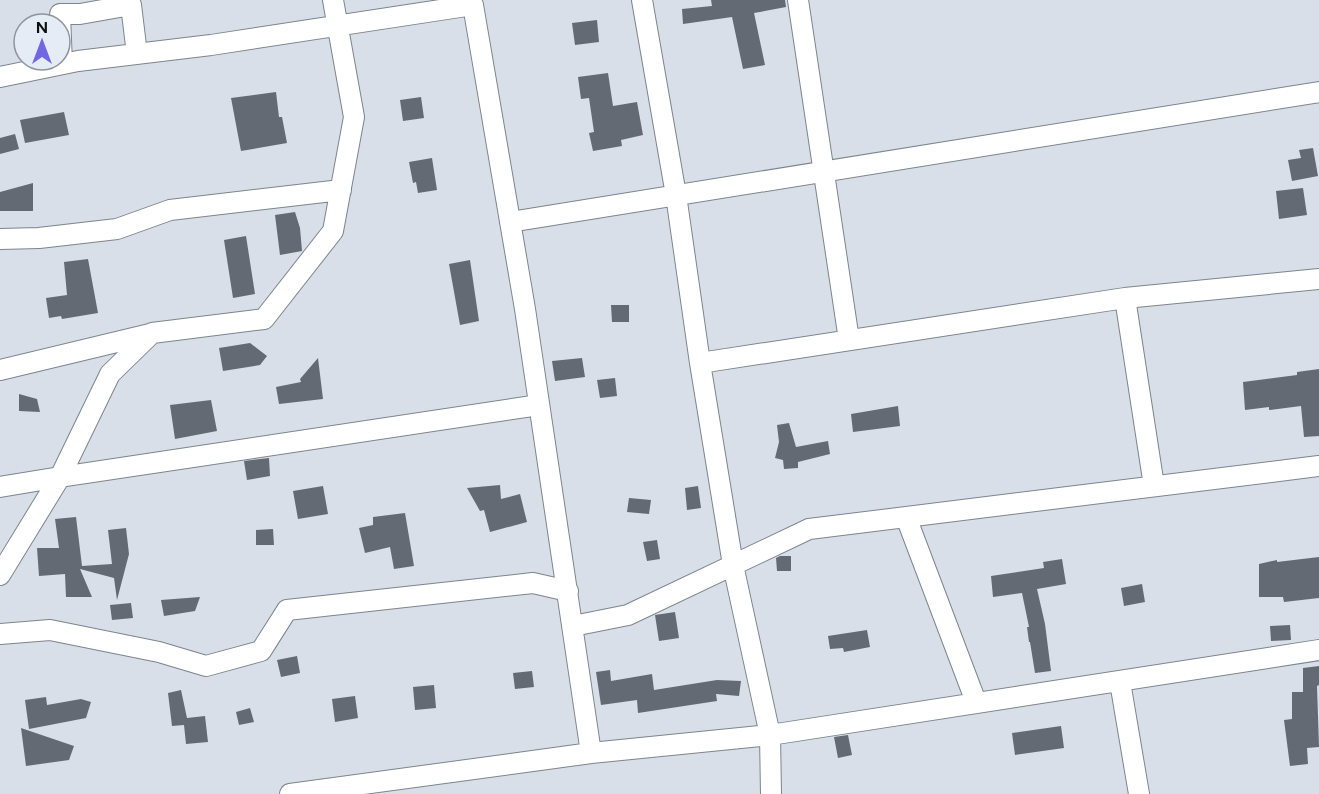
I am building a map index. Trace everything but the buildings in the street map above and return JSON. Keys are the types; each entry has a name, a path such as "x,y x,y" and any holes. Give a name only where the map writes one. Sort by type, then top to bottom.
{"street":[{"path":"0,370 152,333 264,319 333,231 354,117 333,0"},
{"path":"642,0 676,195 700,363 733,565 770,735 771,794"},
{"path":"798,0 849,340"},
{"path":"72,63 338,27 473,3 539,405 591,753"},
{"path":"79,7 131,5 137,54"},
{"path":"0,77 24,72"},
{"path":"510,222 1319,92"},
{"path":"0,239 39,238 117,229 170,210 341,190"},
{"path":"700,363 1125,298 1319,279"},
{"path":"1125,298 1154,486"},
{"path":"0,575 60,477 110,374 152,333"},
{"path":"0,487 539,405"},
{"path":"573,626 628,615 809,529 1319,466"},
{"path":"906,517 976,702"},
{"path":"0,634 50,630 159,652 206,666 261,651 287,610 533,583 568,591"},
{"path":"290,794 362,789 591,753 770,735 1319,650"},
{"path":"1120,682 1138,794"}]}
